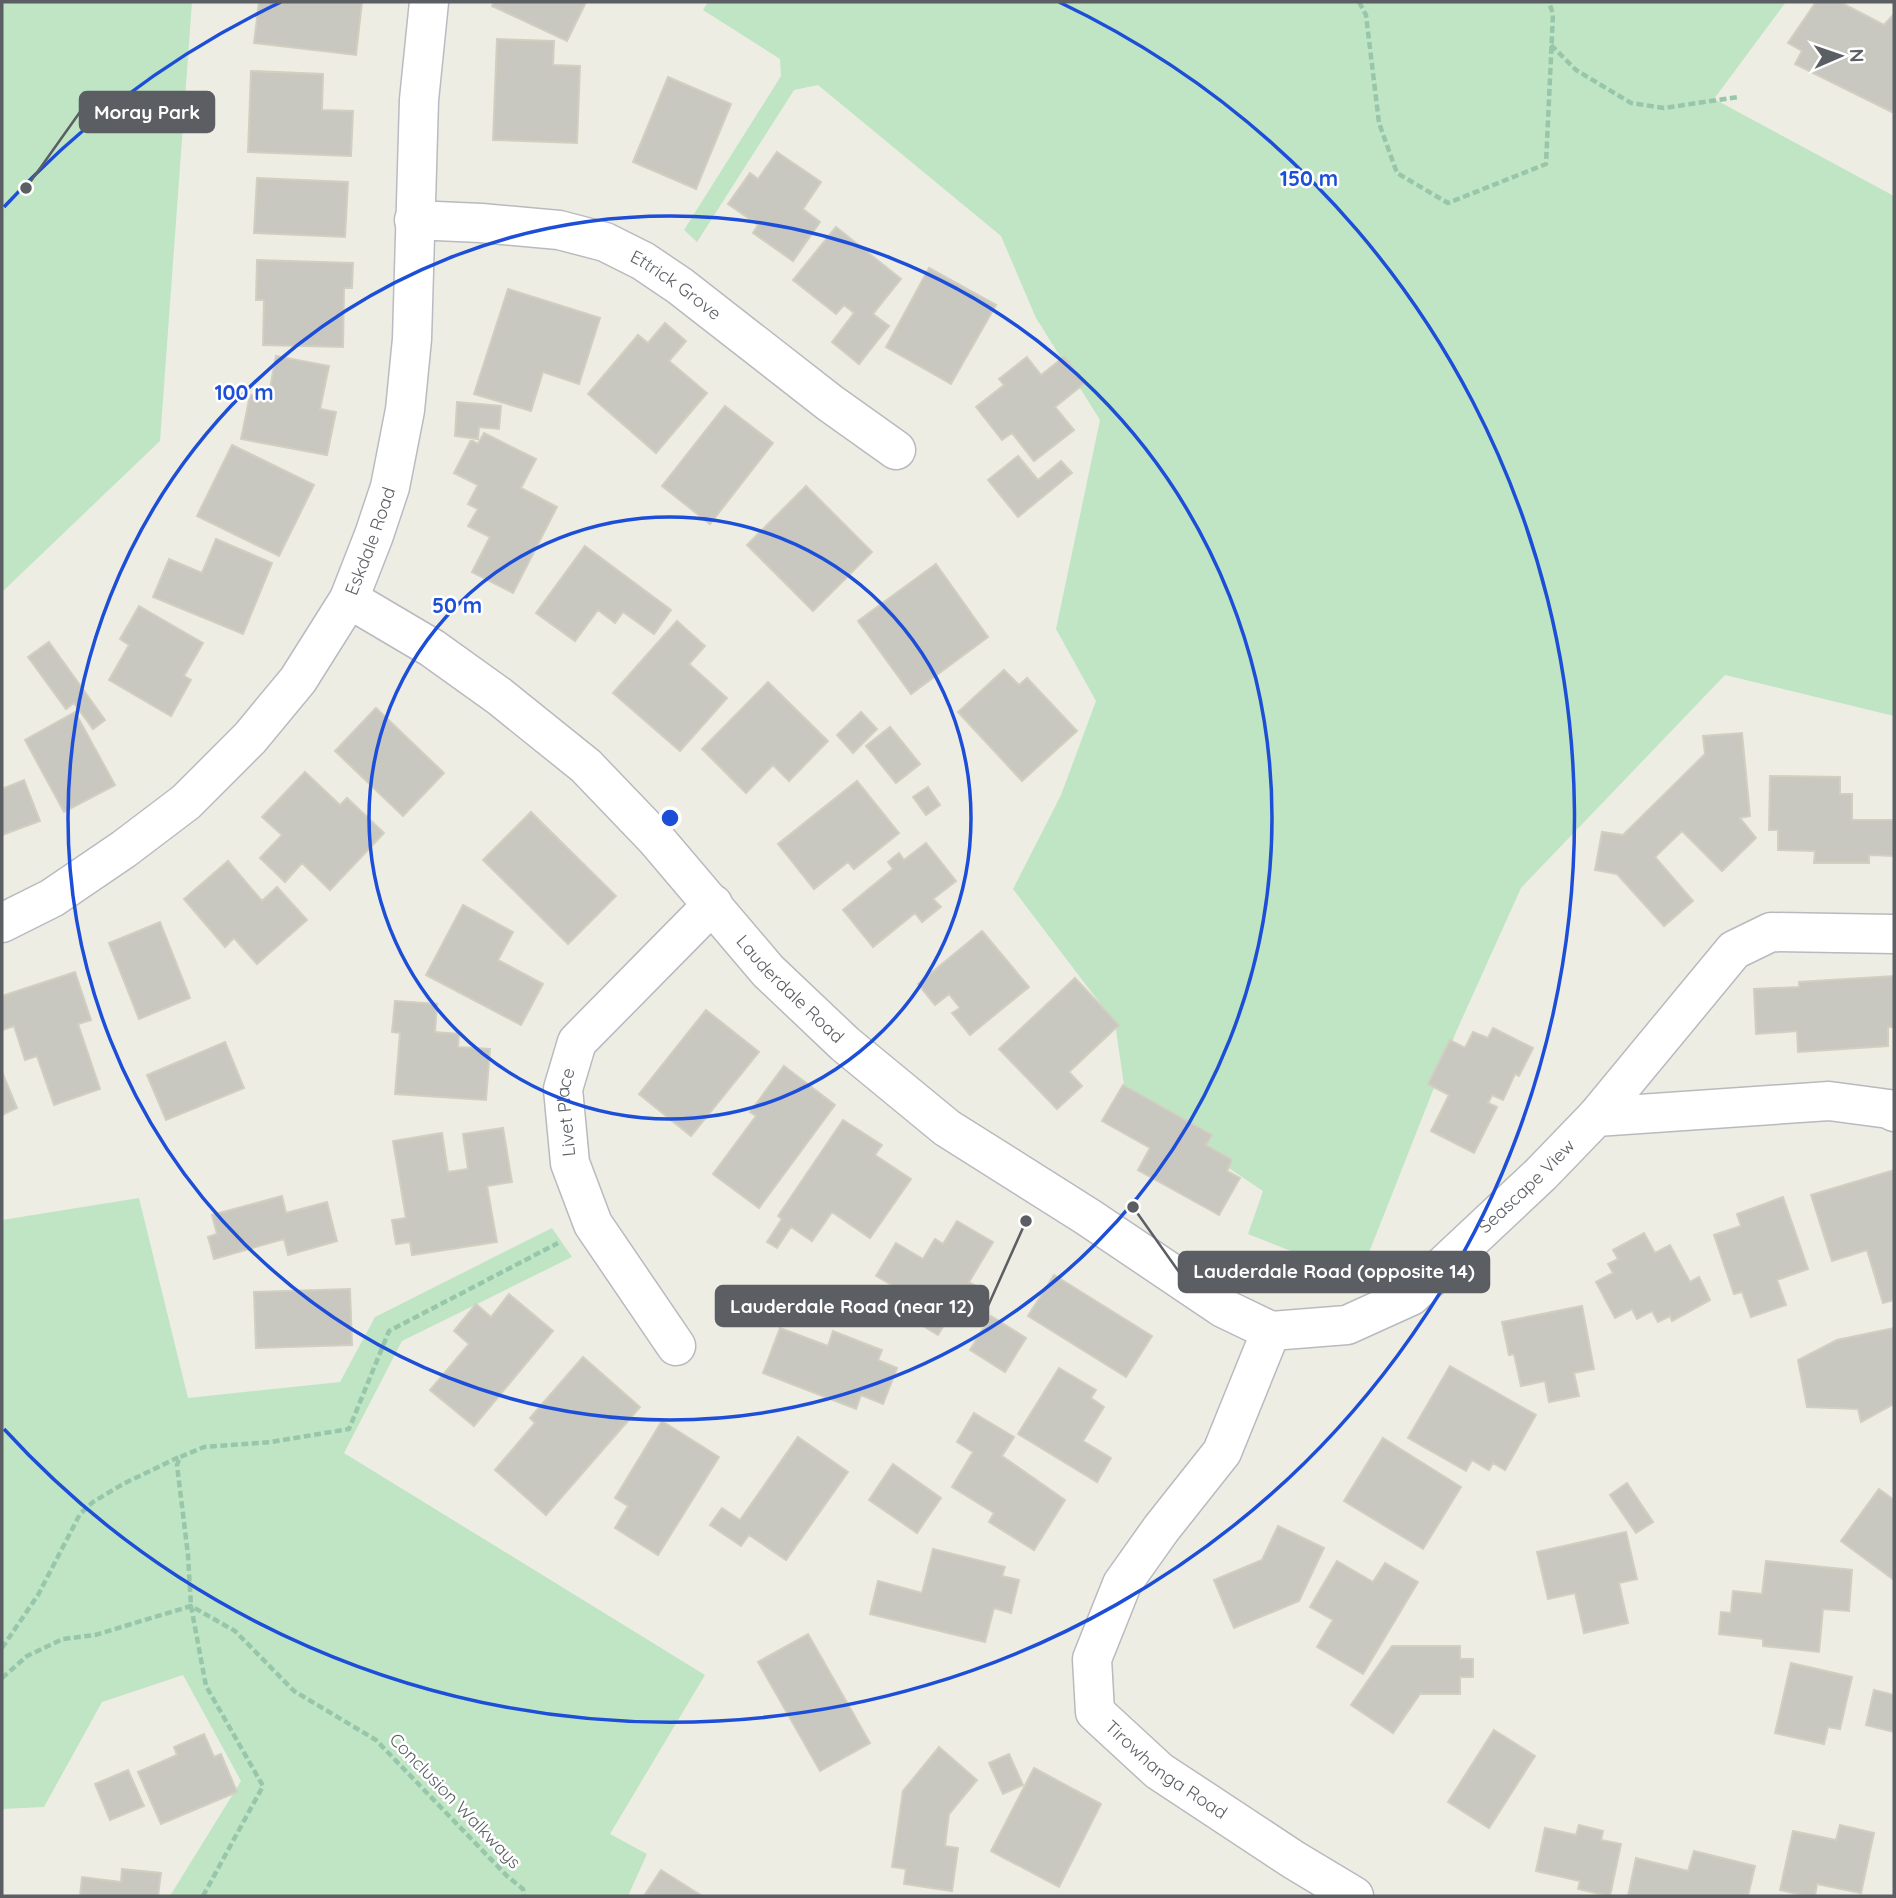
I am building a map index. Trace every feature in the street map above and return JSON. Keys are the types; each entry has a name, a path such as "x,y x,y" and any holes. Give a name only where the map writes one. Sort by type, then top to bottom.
{"street":[{"name":"Eskdale Road","path":"2,923 52,898 186,802 250,738 298,680 349,600 390,487 405,410 412,339 419,100 429,2"},
{"name":"Ettrick Grove","path":"414,220 559,230 605,242 643,261 680,286 830,403 896,450"},
{"name":"Lauderdale Road","path":"349,600 432,648 499,695 586,766 655,838 768,971 845,1044 947,1128 1088,1217 1223,1308 1271,1331"},
{"name":"Livet Place","path":"676,1346 593,1224 570,1163 563,1089 577,1042 713,904"},
{"name":"Seascape View","path":"1271,1331 1347,1325 1411,1296 1541,1174 1596,1117 1734,950 1771,932 1894,934"},
{"path":"1596,1117 1829,1101 1889,1109 1894,1112"},
{"name":"Tirowhanga Road","path":"1271,1331 1222,1452 1161,1529 1122,1584 1092,1659 1095,1712 1159,1771 1354,1896"}],"path":[{"path":"1359,2 1366,15 1379,122 1397,173 1448,203 1546,164 1553,14 1549,2"},
{"path":"1551,44 1576,69 1630,103 1664,108 1738,97"},
{"path":"2,1648 38,1595 80,1514 93,1502 123,1484 204,1447 271,1442 349,1429 389,1331 593,1224"},
{"path":"180,1457 177,1465 191,1606 206,1686 263,1786 203,1896"},
{"path":"2,1678 27,1656 63,1639 95,1635 191,1606"},
{"name":"Conclusion Walkways","path":"191,1606 234,1631 294,1691 376,1740 507,1877 523,1889 524,1896"}],"green space":[{"path":"2,2 192,2 160,441 2,592"},
{"path":"708,2 1786,2 1714,99 1894,196 1894,716 1725,675 1521,888 1456,1032 1359,1278 1248,1234 1263,1191 1126,1099 1115,1023 1013,889 1061,795 1096,701 1056,629 1100,420 1036,318 1001,236 818,85 794,90 697,242 684,230 781,76 780,59 703,10"},
{"path":"139,1198 188,1398 340,1382 375,1317 552,1228 572,1257 402,1341 344,1453 705,1675 610,1834 647,1854 628,1896 170,1896 241,1781 183,1675 102,1702 44,1807 2,1809 2,1220"}],"building":[{"path":"259,2 362,2 356,55 254,43"},
{"path":"494,2 586,2 567,41 492,6"},
{"path":"1816,2 1840,2 1884,25 1893,15 1892,112 1795,64 1802,51 1788,43"},
{"path":"497,39 554,41 553,65 580,66 577,143 493,140"},
{"path":"251,71 323,74 322,110 353,111 351,156 248,152"},
{"path":"668,77 731,104 696,189 633,162"},
{"path":"777,152 821,182 803,209 820,222 793,261 753,233 758,225 728,204 750,173 758,179"},
{"path":"257,178 348,182 345,237 254,233"},
{"path":"836,227 901,279 873,314 889,326 859,364 832,342 854,313 844,305 836,314 793,280"},
{"path":"257,260 353,263 352,288 344,288 343,347 263,345 264,300 256,300"},
{"path":"929,268 996,305 951,384 886,347"},
{"path":"508,289 600,318 579,384 543,372 531,411 474,394"},
{"path":"665,323 686,341 669,361 707,393 656,453 588,394 638,335 648,343"},
{"path":"276,356 329,366 320,409 336,412 327,455 241,439 250,395 268,399"},
{"path":"1027,357 1041,375 1064,357 1085,383 1055,407 1074,430 1034,461 1012,433 1002,440 976,407 1004,385 999,379"},
{"path":"457,402 501,406 499,429 479,427 478,439 455,436"},
{"path":"725,406 773,443 710,524 662,486"},
{"path":"484,433 536,459 521,488 557,507 513,593 472,572 490,537 468,526 478,509 468,504 478,485 454,473 471,440 478,444"},
{"path":"232,445 314,485 279,556 197,516"},
{"path":"1018,456 1038,480 1061,461 1072,473 1018,517 988,480"},
{"path":"806,486 872,552 813,611 747,545"},
{"path":"216,539 272,563 243,634 153,597 169,559 202,573"},
{"path":"585,546 671,610 654,634 623,612 615,623 598,610 575,641 536,613"},
{"path":"936,564 988,637 911,694 858,621"},
{"path":"139,606 203,643 184,676 191,680 171,716 109,680 129,645 120,639"},
{"path":"677,621 705,646 689,664 727,698 680,751 613,693"},
{"path":"49,642 105,720 93,729 74,703 66,709 28,657"},
{"path":"1004,670 1019,685 1027,678 1077,731 1022,781 958,712"},
{"path":"768,682 828,741 789,781 773,765 746,793 702,749"},
{"path":"376,708 444,773 403,816 335,751"},
{"path":"75,712 115,785 64,812 25,740"},
{"path":"861,712 877,729 853,753 837,735"},
{"path":"890,727 920,764 896,783 866,746"},
{"path":"1742,733 1750,816 1740,818 1756,838 1722,871 1682,831 1655,857 1693,901 1664,926 1617,874 1595,870 1602,832 1623,835 1705,754 1703,736"},
{"path":"305,772 340,805 347,798 384,833 330,890 302,863 285,882 260,858 282,835 262,817"},
{"path":"1770,776 1840,777 1840,794 1852,794 1852,820 1894,820 1894,856 1869,855 1869,863 1814,863 1815,851 1778,850 1778,830 1769,830"},
{"path":"24,780 40,821 2,835 2,789"},
{"path":"857,781 899,833 854,869 848,862 814,889 778,844"},
{"path":"928,787 940,805 926,815 913,797"},
{"path":"531,812 616,896 568,944 483,860"},
{"path":"926,843 956,881 933,899 941,907 922,922 915,913 873,947 843,910 893,869 888,862 899,853 904,860"},
{"path":"228,861 262,901 277,887 307,920 257,964 234,938 225,947 184,899"},
{"path":"463,905 513,932 498,960 543,984 521,1025 426,975"},
{"path":"160,922 190,998 139,1019 109,943"},
{"path":"982,931 1029,987 970,1035 952,1013 960,1008 949,994 935,1005 918,984"},
{"path":"75,972 91,1020 78,1024 100,1089 54,1105 37,1056 25,1060 14,1026 2,1030 2,996"},
{"path":"1894,976 1894,1027 1888,1027 1888,1046 1798,1052 1797,1031 1756,1034 1754,989 1799,987 1799,982"},
{"path":"1075,978 1119,1025 1069,1072 1082,1086 1057,1109 999,1049"},
{"path":"395,1001 437,1004 435,1032 459,1034 458,1047 490,1049 486,1100 395,1094 400,1033 392,1032"},
{"path":"706,1010 759,1052 691,1136 639,1094"},
{"path":"1493,1028 1533,1048 1519,1076 1515,1074 1503,1100 1492,1095 1488,1103 1497,1107 1474,1153 1431,1131 1449,1095 1428,1084 1450,1040 1465,1048 1473,1032 1488,1038"},
{"path":"225,1042 244,1088 166,1120 147,1075"},
{"path":"784,1066 835,1105 759,1208 713,1174 756,1116 750,1112"},
{"path":"2,1072 17,1108 2,1115"},
{"path":"1123,1085 1212,1135 1206,1145 1232,1160 1227,1171 1240,1178 1219,1215 1138,1170 1150,1148 1102,1121"},
{"path":"843,1120 882,1145 875,1155 911,1179 870,1238 832,1212 812,1241 791,1227 777,1248 767,1242 782,1219 778,1216"},
{"path":"503,1128 512,1182 487,1186 497,1242 412,1255 410,1242 396,1244 392,1220 406,1218 393,1141 442,1133 448,1172 468,1169 463,1134"},
{"path":"1894,1170 1894,1300 1883,1303 1867,1250 1832,1261 1811,1195"},
{"path":"282,1196 286,1213 327,1202 337,1241 288,1255 284,1239 214,1259 208,1237 217,1234 212,1215"},
{"path":"1783,1197 1808,1269 1777,1280 1786,1305 1751,1317 1742,1292 1734,1294 1714,1235 1741,1226 1737,1214"},
{"path":"957,1221 993,1242 969,1282 978,1287 964,1309 957,1304 938,1335 906,1316 916,1299 876,1276 896,1243 923,1259 935,1239 943,1244"},
{"path":"1644,1233 1655,1253 1670,1245 1690,1282 1699,1277 1710,1300 1672,1321 1670,1316 1658,1322 1652,1311 1637,1319 1632,1309 1615,1318 1596,1282 1613,1273 1608,1264 1618,1259 1613,1250"},
{"path":"1054,1275 1152,1336 1126,1377 1028,1316"},
{"path":"350,1289 352,1345 256,1348 254,1292"},
{"path":"509,1294 553,1331 474,1426 430,1390 469,1344 454,1331 476,1304 491,1317"},
{"path":"1582,1306 1594,1369 1574,1373 1579,1396 1549,1402 1545,1381 1521,1386 1514,1354 1509,1355 1502,1322"},
{"path":"991,1316 1026,1338 1005,1372 970,1350"},
{"path":"780,1328 828,1346 833,1331 882,1350 878,1360 897,1368 883,1404 861,1395 856,1409 763,1373"},
{"path":"1894,1328 1894,1404 1861,1422 1858,1409 1807,1407 1798,1360 1837,1340"},
{"path":"583,1357 640,1407 546,1515 495,1470 535,1423 530,1418"},
{"path":"1450,1366 1536,1415 1505,1470 1493,1463 1489,1470 1472,1460 1466,1471 1408,1438"},
{"path":"1059,1368 1096,1390 1091,1398 1104,1407 1083,1441 1111,1458 1097,1482 1018,1434"},
{"path":"974,1413 1014,1437 1002,1456 1065,1500 1034,1550 989,1522 994,1513 952,1487 973,1452 957,1442"},
{"path":"662,1421 719,1457 658,1555 615,1528 628,1506 615,1498"},
{"path":"798,1437 848,1472 786,1560 749,1535 741,1546 710,1525 722,1508 740,1520"},
{"path":"1383,1438 1461,1487 1423,1549 1344,1501"},
{"path":"893,1464 941,1498 917,1533 869,1500"},
{"path":"1627,1483 1653,1522 1636,1533 1610,1495"},
{"path":"1879,1489 1894,1500 1894,1580 1841,1541"},
{"path":"1278,1526 1324,1548 1299,1601 1234,1628 1214,1580 1262,1560"},
{"path":"1626,1532 1637,1579 1619,1583 1628,1623 1584,1633 1575,1593 1548,1599 1537,1552"},
{"path":"933,1549 1005,1567 1002,1576 1019,1580 1011,1613 994,1608 985,1642 870,1614 878,1581 922,1593"},
{"path":"1337,1561 1373,1582 1385,1563 1418,1582 1363,1674 1317,1647 1333,1620 1310,1607"},
{"path":"1766,1561 1852,1570 1849,1611 1823,1609 1819,1652 1763,1646 1763,1639 1719,1634 1721,1612 1731,1613 1733,1591 1762,1594"},
{"path":"808,1634 870,1743 820,1771 758,1662"},
{"path":"1392,1646 1460,1646 1460,1659 1473,1659 1473,1677 1460,1677 1460,1694 1420,1694 1393,1733 1351,1705"},
{"path":"1791,1663 1852,1677 1840,1729 1828,1727 1824,1744 1775,1733"},
{"path":"1874,1690 1894,1695 1894,1732 1866,1725"},
{"path":"1494,1730 1535,1756 1489,1828 1448,1802"},
{"path":"204,1734 214,1757 221,1754 237,1792 161,1824 138,1772 177,1755 174,1747"},
{"path":"939,1747 977,1780 949,1814 945,1846 958,1848 952,1891 904,1884 906,1869 892,1867 903,1791"},
{"path":"1009,1754 1023,1785 1003,1794 989,1763"},
{"path":"1034,1768 1101,1804 1059,1887 991,1851"},
{"path":"128,1770 144,1806 110,1820 95,1784"},
{"path":"1579,1825 1603,1831 1601,1840 1621,1844 1610,1896 1578,1889 1580,1881 1536,1871 1545,1828 1576,1835"},
{"path":"1840,1825 1874,1833 1861,1893 1817,1884 1815,1896 1780,1890 1793,1831 1836,1840"},
{"path":"1694,1851 1755,1866 1748,1896 1628,1896 1636,1858 1688,1871"},
{"path":"122,1869 161,1873 158,1896 80,1896 82,1877 121,1882"},
{"path":"661,1870 702,1896 644,1896"}],"place":[{"name":"Moray Park","path":"26,188"},
{"name":"Lauderdale Road (opposite 14)","path":"1133,1207"},
{"name":"Lauderdale Road (near 12)","path":"1026,1221"}]}
